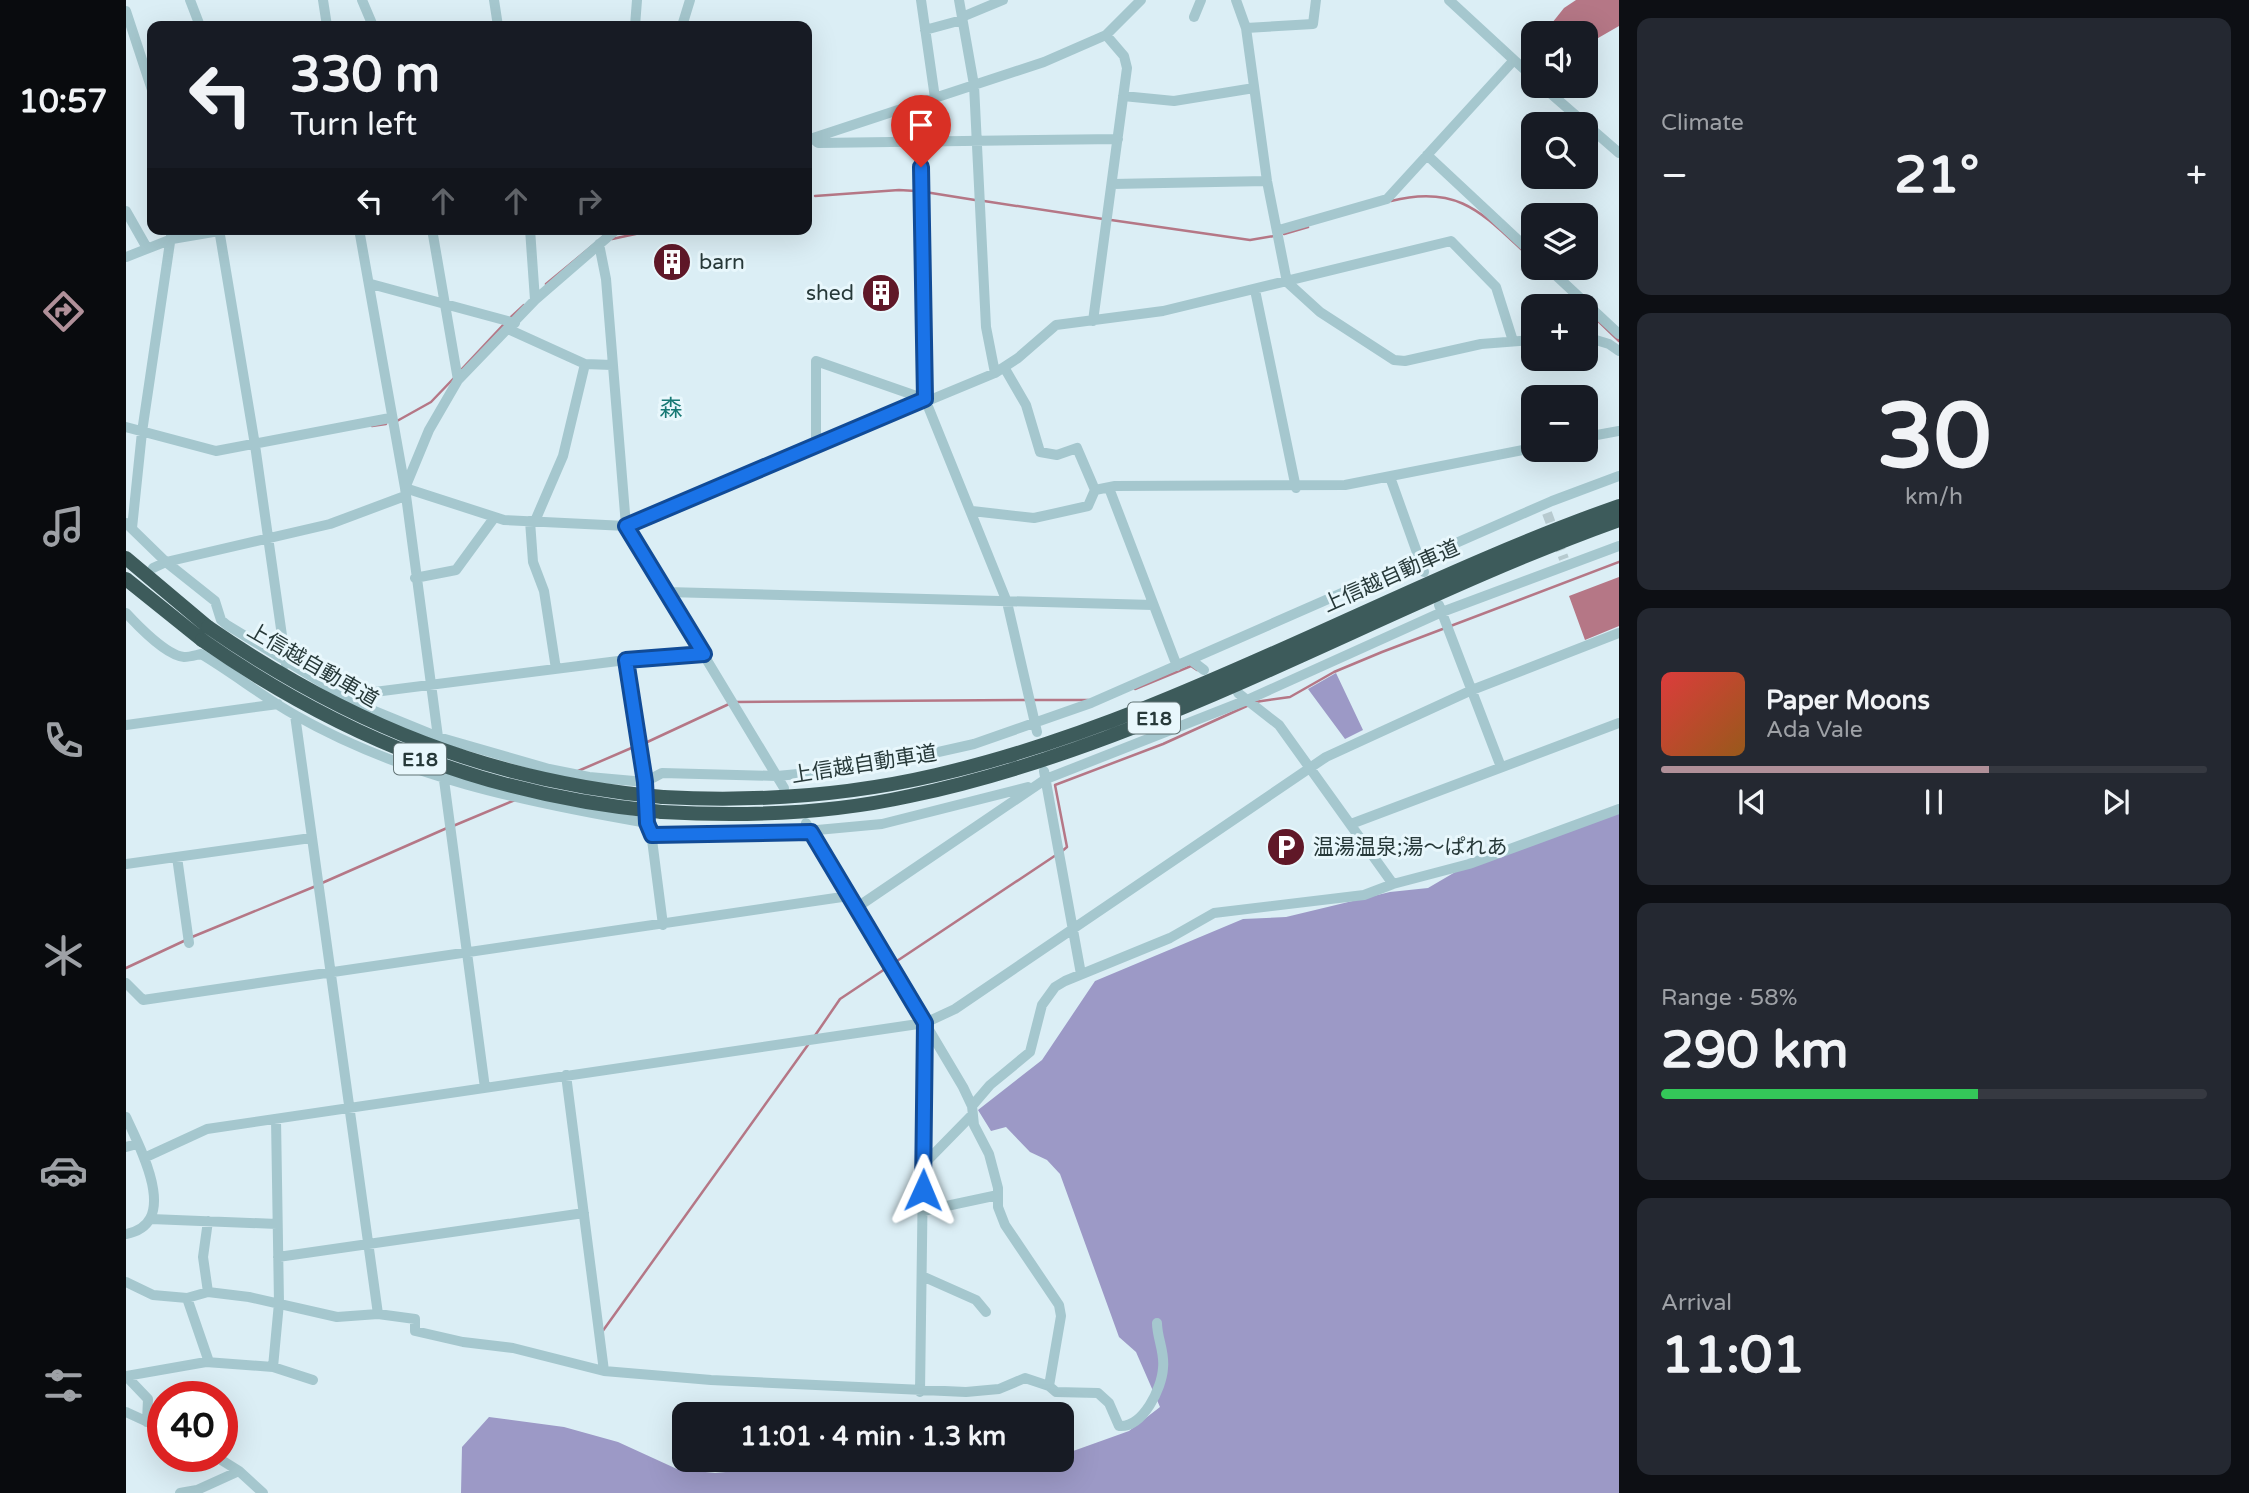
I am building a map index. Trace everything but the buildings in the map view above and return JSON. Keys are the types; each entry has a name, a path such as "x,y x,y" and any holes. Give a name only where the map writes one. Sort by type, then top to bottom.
{"highway":[{"name":"上信越自動車道","path":"126,579 202,640 300,703 414,757 523,790 595,804 663,805 838,793 926,778 1011,755 1180,692 1490,556 1619,506"},
{"name":"上信越自動車道","path":"126,558 208,627 309,691 423,744 490,766 663,805 756,814 851,806 910,796 1014,769 1175,709 1495,569 1619,520"}],"street":[{"path":"190,0 198,21"},
{"path":"323,0 326,21"},
{"path":"362,0 371,21"},
{"path":"495,0 497,21"},
{"path":"635,21 637,0"},
{"path":"684,21 690,0"},
{"path":"921,0 935,99"},
{"path":"959,0 974,85 986,327 995,373"},
{"path":"925,30 962,19 1003,0"},
{"path":"812,138 1044,62 1106,35 1141,0"},
{"path":"1194,17 1201,0"},
{"path":"1236,0 1246,28 1267,181 1279,230 1287,282 1320,312 1394,360 1405,361 1481,344 1521,341"},
{"path":"1246,28 1313,24 1316,0"},
{"path":"1449,0 1521,66"},
{"path":"126,11 147,75"},
{"path":"1093,321 1126,62 1106,35"},
{"path":"1279,230 1387,199 1514,60"},
{"path":"1123,96 1174,101 1254,88"},
{"path":"1556,98 1619,153"},
{"path":"921,103 925,399 1007,602 1036,728"},
{"path":"812,140 818,143 1118,139"},
{"path":"1427,155 1521,243"},
{"path":"1112,184 1267,181"},
{"path":"126,211 147,248"},
{"path":"126,257 170,235"},
{"path":"172,235 129,525 166,562 215,601 221,620 227,625 286,664 342,696 438,737 549,769 589,777 645,782 662,773 777,776 872,767 1036,728 1419,560 1546,509 1619,476"},
{"path":"220,235 255,445 286,664"},
{"path":"360,235 371,284 390,418 405,492 438,737"},
{"path":"433,235 458,380"},
{"path":"530,235 535,300"},
{"path":"405,492 429,430 458,380 535,300 610,235"},
{"path":"153,568 166,562 330,524 405,492 494,517 626,526 816,448 925,399 995,373 1056,325 1163,311 1451,241 1496,287 1513,341"},
{"path":"599,244 606,279 626,526 785,788"},
{"path":"1561,280 1619,334"},
{"path":"371,284 445,303 511,326 585,364 612,365"},
{"path":"1255,290 1296,488"},
{"path":"1598,341 1619,351"},
{"path":"816,448 816,361 925,399"},
{"path":"556,668 544,591 533,562 532,521 562,456 585,364"},
{"path":"972,511 1034,518 1088,506 1095,490 1077,448 1057,455 1040,452 1026,405 1004,367"},
{"path":"126,427 216,451 390,418"},
{"path":"1598,435 1619,431"},
{"path":"1095,490 1345,485 1521,450"},
{"path":"1390,477 1424,572"},
{"path":"1109,488 1177,666"},
{"path":"415,578 456,570 494,517"},
{"path":"856,908 1045,775 1247,700 1441,609 1565,562 1619,546"},
{"path":"666,592 1153,605"},
{"path":"1441,609 1501,767"},
{"path":"126,613 141,629 173,652 183,657 201,654 295,715 366,750 444,780 570,810 647,823"},
{"path":"144,1158 208,1129 925,1023 955,1009 1326,757 1472,690 1619,634"},
{"path":"342,696 556,668 704,654"},
{"path":"626,660 663,925"},
{"path":"1191,660 1204,670"},
{"path":"1238,694 1279,725 1393,884"},
{"path":"126,725 278,704"},
{"path":"295,715 378,1314"},
{"path":"1351,824 1619,723"},
{"path":"1045,775 1081,974"},
{"path":"444,780 485,1088"},
{"path":"652,835 882,824 1032,786"},
{"path":"923,1165 972,1111 990,1085 1030,1052 1037,1018 1055,988 1081,974 1170,938 1214,913 1364,895 1393,884 1469,864 1619,809"},
{"path":"808,828 925,1023 972,1111 989,1154 998,1207 1005,1225 1059,1305 1061,1316 1049,1386"},
{"path":"126,864 311,838"},
{"path":"177,857 189,943"},
{"path":"126,984 143,1000 849,896"},
{"path":"920,1392 925,1023"},
{"path":"566,1076 604,1371"},
{"path":"126,1116 153,1185 150,1219"},
{"path":"273,1367 279,1303 276,1119"},
{"path":"126,1147 138,1144"},
{"path":"923,1211 998,1195"},
{"path":"278,1257 584,1213"},
{"path":"130,1233 150,1219 277,1224"},
{"path":"208,1221 203,1257 208,1292"},
{"path":"922,1276 976,1300 986,1312"},
{"path":"126,1282 153,1295 187,1297 208,1292 279,1303 337,1317 378,1314 415,1319 415,1331 463,1342 513,1348 604,1371 920,1392 999,1389 1025,1378 1049,1386 1056,1392 1098,1393 1109,1403 1119,1426 1132,1423 1142,1416 1163,1371 1157,1323"},
{"path":"187,1297 209,1362"},
{"path":"126,1376 209,1362 273,1367 313,1380"},
{"path":"126,1376 147,1398"},
{"path":"126,1412 147,1422"},
{"path":"180,1493 197,1490 239,1471 263,1493"}],"shaded area":[{"path":"1576,0 1619,0 1619,26 1598,38 1598,21 1554,21 1564,8"},
{"path":"1619,577 1619,626 1585,640 1569,596"},
{"path":"1336,673 1363,730 1345,739 1308,689"},
{"path":"1619,809 1619,1493 461,1493 462,1447 489,1417 564,1427 618,1442 672,1467 672,1472 1074,1472 1074,1451 1129,1431 1160,1407 1136,1352 1119,1337 1060,1174 1047,1160 1030,1152 1006,1127 991,1131 978,1110 1042,1060 1095,981 1243,919 1286,917 1390,892 1428,888 1469,864"}],"waterway":[{"path":"815,196 916,191"},
{"path":"925,192 975,200"},
{"path":"1391,201 1416,197 1454,200 1486,218 1521,249"},
{"path":"984,201 1103,219"},
{"path":"1111,220 1250,240 1274,236"},
{"path":"1284,234 1308,227"},
{"path":"612,239 631,235"},
{"path":"546,284 603,237"},
{"path":"511,317 524,305"},
{"path":"1598,321 1619,341"},
{"path":"460,371 504,324"},
{"path":"397,421 431,402 454,378"},
{"path":"372,426 386,424"},
{"path":"1255,702 1290,697 1334,672 1382,652 1619,562"},
{"path":"1135,689 1191,666 1197,670"},
{"path":"735,702 1025,700"},
{"path":"1032,700 1088,700"},
{"path":"643,744 729,704"},
{"path":"1061,852 1067,847 1055,785 1163,744 1249,705"},
{"path":"578,771 636,746"},
{"path":"453,826 515,800"},
{"path":"322,883 447,828"},
{"path":"814,1037 840,999 1056,855"},
{"path":"192,937 316,886"},
{"path":"126,968 186,940"},
{"path":"602,1332 810,1042"}],"tunnel":[{"path":"1547,513 1564,559"}],"place":[{"name":"barn","path":"672,262"},
{"name":"shed","path":"881,293"},
{"name":"温湯温泉;湯〜ぱれあ","path":"1286,847"}],"district":[{"name":"森","path":"671,408"}],"route":[{"path":"921,167 925,399 816,448 626,526 704,654 626,660 645,782 647,823 652,835 811,832 925,1023 923,1190"}]}
